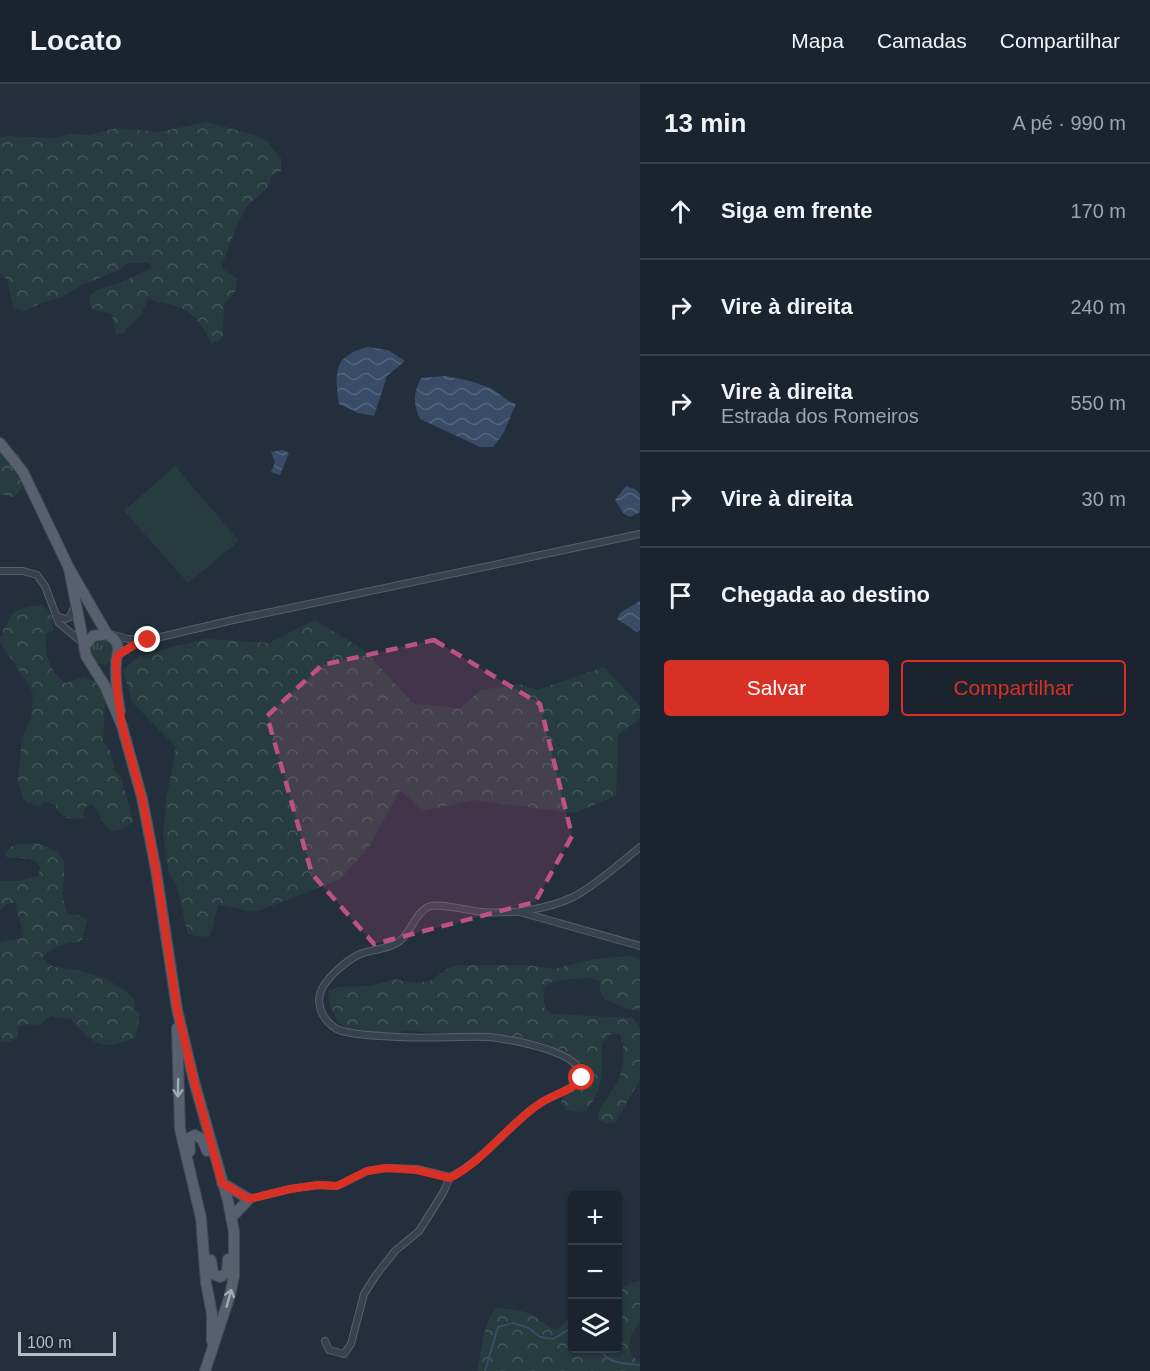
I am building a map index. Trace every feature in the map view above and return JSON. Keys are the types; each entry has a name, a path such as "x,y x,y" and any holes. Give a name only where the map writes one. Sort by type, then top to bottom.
{"main road":[{"path":"0,443 34,492 69,568 107,634 115,640 119,650 117,689 122,726"},
{"path":"69,568 86,656 105,686 122,726 139,787 177,1009 231,1218 235,1248 234,1276 205,1371"},
{"path":"85,646 93,636 107,634"},
{"path":"92,664 102,667 112,664 117,658"},
{"path":"177,1009 178,1110 184,1153 201,1218 206,1283 212,1314 211,1354"},
{"path":"190,1175 193,1161 188,1142 192,1136 201,1137 208,1157 217,1165"},
{"path":"222,1183 249,1199 231,1218"},
{"path":"204,1248 211,1254 213,1274 220,1277 227,1273 228,1258 235,1248"}],"street":[{"path":"117,658 134,645 148,640 640,534"},
{"path":"0,571 23,571 37,575 45,586 55,615 62,626 85,646"},
{"path":"55,615 65,619 70,618 76,604"},
{"path":"107,634 121,639 148,640"},
{"path":"325,1341 329,1350 344,1354 351,1344 364,1294 395,1251 419,1231 450,1178 474,1163 532,1109 580,1081 581,1074 570,1059 547,1049 489,1037 402,1038 344,1032 327,1021 321,1011 319,1000 321,991 341,968 358,955 394,944 402,939 427,908 436,906 489,913 553,905 573,898 640,847"},
{"path":"517,911 640,946"},
{"path":"249,1199 290,1189 318,1185 337,1186 367,1171 386,1168 417,1170 450,1178"}],"highlighted area":[{"path":"434,640 540,704 572,836 535,902 374,944 312,874 267,716 322,665"}],"green space":[{"path":"207,122 258,136 267,142 281,158 281,171 271,176 268,186 249,204 242,215 222,265 223,269 237,279 235,293 224,305 223,337 211,345 194,316 176,306 148,298 137,319 124,333 116,334 112,314 92,309 89,303 90,296 97,290 122,282 151,268 149,263 127,263 119,270 80,286 62,297 22,312 13,306 7,280 0,273 0,138 8,136 53,138 72,134 88,135 117,128 159,132"},
{"path":"0,442 18,455 24,467 23,484 13,497 0,494"},
{"path":"175,466 239,541 188,583 124,511"},
{"path":"41,605 49,612 53,623 53,631 46,634 47,655 51,667 65,683 85,677 95,682 102,690 105,700 103,742 110,750 115,771 122,779 133,822 121,829 115,831 106,826 91,804 84,810 84,819 63,816 55,804 44,802 40,806 27,803 23,798 18,780 22,738 31,719 33,695 30,686 0,643 0,636 3,635 3,629 14,613"},
{"path":"315,620 364,650 414,704 460,708 481,690 520,684 537,690 604,667 640,706 640,718 618,735 616,796 574,813 474,800 423,811 400,790 369,847 339,880 255,912 218,905 210,937 188,935 177,886 169,874 163,835 166,801 176,747 132,702 123,670 142,654 206,639 269,643"},
{"path":"101,636 109,643 113,651 113,659 106,665 99,664 90,653 90,642"},
{"path":"36,843 51,848 60,855 64,863 63,891 68,914 78,915 87,920 82,940 58,946 43,958 54,967 78,970 109,980 134,998 135,1010 140,1014 136,1036 116,1044 100,1044 86,1035 71,1019 51,1016 39,1025 27,1024 19,1027 17,1038 8,1042 0,1041 0,942 22,938 22,933 16,902 7,904 0,911 0,881 19,881 37,876 41,868 30,859 6,857 5,853 13,845"},
{"path":"630,956 640,959 640,1011 624,1008 604,999 600,990 600,981 591,978 551,982 543,989 545,1009 553,1014 633,1018 640,1028 640,1079 616,1122 606,1124 598,1119 599,1111 621,1072 624,1056 619,1033 609,1035 602,1043 601,1079 596,1094 586,1111 576,1112 566,1110 561,1102 567,1094 585,1084 588,1074 587,1065 543,1043 525,1038 406,1031 385,1035 355,1032 345,1028 337,1021 329,1002 328,992 338,987 369,986 395,979 412,983 425,982 432,980 448,968 459,965 526,965 554,969 595,959"},
{"path":"640,1281 640,1322 631,1335 629,1346 632,1356 640,1362 640,1371 477,1371 485,1330 496,1308 526,1312 556,1330 568,1320 568,1353 622,1353 622,1287"}],"water":[{"path":"367,347 388,350 405,361 387,376 374,416 358,413 339,404 338,367 347,356"},
{"path":"446,376 486,387 516,404 503,434 493,447 480,447 420,419 415,398 421,378"},
{"path":"283,450 289,453 280,475 271,472 275,462 271,452"},
{"path":"626,486 635,489 640,494 640,512 630,517 624,514 615,500"},
{"path":"640,601 640,630 637,632 617,619 620,613"}],"waterway":[{"path":"485,1371 498,1327 513,1323 529,1328 540,1337 553,1339 568,1330"},
{"path":"602,1353 612,1360 640,1365"}],"route":[{"path":"148,640 118,655 116,660 122,726 142,798 156,870 177,1009 222,1183 249,1199 290,1189 318,1185 337,1186 367,1171 386,1168 417,1170 450,1178 474,1163 541,1102 576,1084 582,1078"}]}
